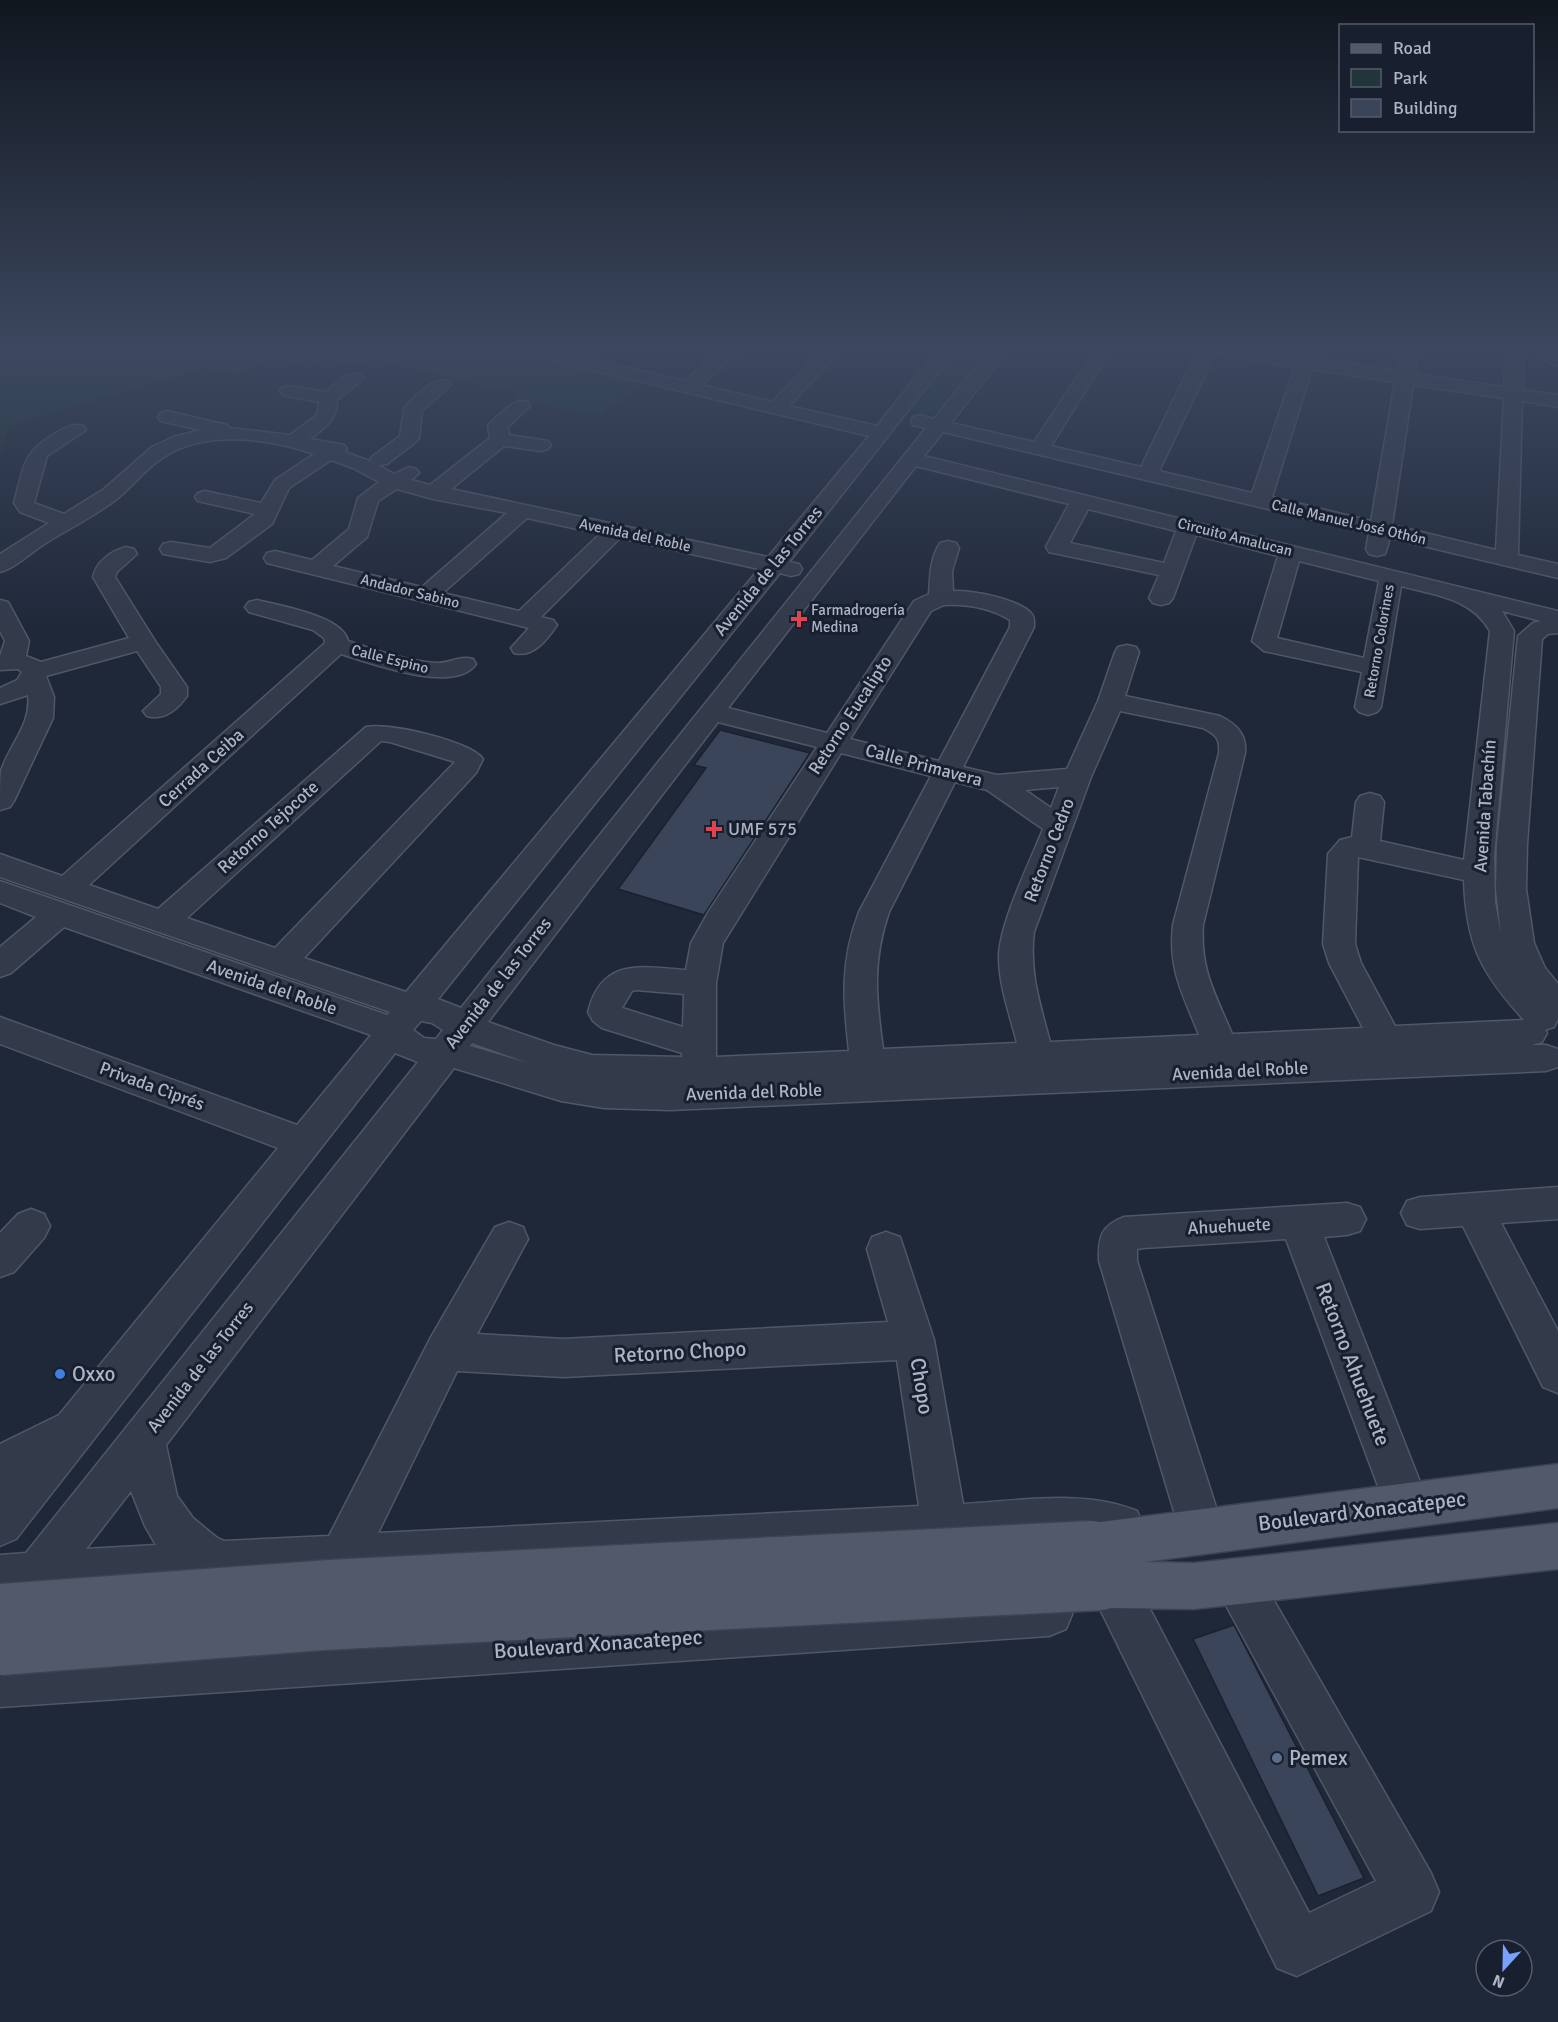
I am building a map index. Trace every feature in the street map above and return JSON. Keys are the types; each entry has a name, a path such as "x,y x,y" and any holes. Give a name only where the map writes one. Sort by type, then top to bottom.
{"main road":[{"name":"Boulevard Xonacatepec","path":"0,1650 335,1624 1106,1579 1184,1534 1558,1486"},
{"name":"Boulevard Xonacatepec","path":"1216,1584 1558,1546"},
{"name":"Boulevard Xonacatepec","path":"0,1609 330,1585 1106,1579"}],"street":[{"path":"54,442 39,454 24,503 27,508 35,512 67,522"},
{"name":"Avenida del Roble","path":"0,565 106,497 142,463 171,445 182,442"},
{"name":"Avenida del Roble","path":"289,442 326,450 360,464 394,472 442,491 522,511 818,575"},
{"path":"316,567 359,532 368,498 394,472 407,442"},
{"path":"442,491 497,442"},
{"path":"519,442 541,445"},
{"name":"Avenida de las Torres","path":"0,1523 404,1018 873,442"},
{"name":"Avenida de las Torres","path":"0,1623 19,1578 143,1439 818,575 926,442"},
{"name":"Calle Manuel José Othón","path":"1012,442 1558,571"},
{"path":"1039,449 1043,442"},
{"path":"1147,474 1162,442"},
{"path":"1260,501 1279,442"},
{"path":"1376,554 1394,442"},
{"path":"1507,559 1511,442"},
{"path":"171,549 210,555 218,553 264,519 282,484 326,450"},
{"name":"Circuito Amalucan","path":"855,465 877,472 907,465 1082,500 1558,618"},
{"path":"206,497 269,511"},
{"path":"1082,500 1057,547 1171,572"},
{"path":"427,595 522,511"},
{"path":"1161,598 1189,526"},
{"path":"523,648 535,622 615,531"},
{"path":"868,1063 859,990 858,963 863,936 1022,627 1022,617 1011,609 958,597 941,596 941,571 948,548"},
{"path":"1291,551 1264,641 1273,646 1373,667"},
{"path":"126,554 106,569 104,577 176,691 174,696 156,711"},
{"name":"Andador Sabino","path":"275,558 535,622"},
{"name":"Retorno Colorines","path":"1368,707 1373,667 1391,576"},
{"path":"1462,594 1492,614 1502,631 1530,636 1541,628 1558,626"},
{"name":"Retorno Eucalipto","path":"699,1058 700,983 707,943 833,741 922,606 929,600 941,596"},
{"path":"0,607 17,641 22,688 1,696 13,712 13,723 0,750"},
{"name":"Calle Espino","path":"257,607 321,625 335,634 337,645 426,669 446,671 464,664"},
{"name":"Avenida Tabachín","path":"1502,631 1480,826 1483,916 1489,945 1506,977 1549,1033"},
{"name":"Avenida Tabachín","path":"1530,636 1512,844 1511,889 1518,943 1531,974 1549,1033"},
{"path":"20,668 143,642"},
{"name":"Cerrada Ceiba","path":"62,902 337,645"},
{"name":"Retorno Cedro","path":"1037,1055 1019,987 1015,956 1018,932 1077,777 1112,700 1127,652"},
{"path":"0,801 40,718 43,704 42,693 20,668"},
{"path":"1112,700 1211,722 1225,729 1233,741 1232,753 1188,925 1186,949 1190,972 1220,1046"},
{"name":"Calle Primavera","path":"711,712 997,784 1058,826"},
{"name":"Retorno Tejocote","path":"162,923 375,733 391,734 460,753 469,759 466,767 280,963"},
{"name":"Calle Primavera","path":"997,784 1077,777"},
{"path":"1365,847 1370,802"},
{"path":"1385,1038 1345,963 1339,944 1343,854 1350,847 1365,847 1480,874"},
{"name":"Avenida del Roble","path":"0,864 62,902 404,1018 441,1012 454,1040 561,1087 604,1094 670,1096 1549,1033"},
{"name":"Avenida del Roble","path":"0,891 162,923 280,963 404,1018"},
{"path":"0,965 62,902"},
{"path":"699,1058 614,1019 605,1012 609,999 621,982 636,978 700,983"},
{"name":"Avenida del Roble","path":"404,1018 403,1042 413,1048 428,1052 454,1040 592,1068 632,1071 699,1058 868,1063 1385,1038 1549,1033"},
{"name":"Privada Ciprés","path":"0,1030 304,1143"},
{"path":"1419,1213 1558,1203"},
{"path":"1474,1209 1558,1373"},
{"name":"Ahuehuete","path":"1184,1534 1118,1261 1117,1243 1124,1234 1143,1231 1347,1219"},
{"name":"Retorno Ahuehuete","path":"1299,1222 1407,1505"},
{"path":"0,1260 32,1226"},
{"path":"342,1558 446,1352 509,1239"},
{"name":"Chopo","path":"886,1249 915,1340 945,1527"},
{"name":"Retorno Chopo","path":"446,1352 563,1358 915,1340"},
{"path":"0,1467 74,1429"},
{"path":"143,1439 150,1480 166,1524 190,1547 222,1564"},
{"name":"Boulevard Xonacatepec","path":"19,1578 222,1564 1066,1521 1184,1534"},
{"path":"87,1678 75,1670 68,1661 64,1650 64,1638 81,1602 121,1571"},
{"path":"1106,1579 1297,1948 1412,1892 1216,1584"},
{"name":"Boulevard Xonacatepec","path":"0,1683 87,1678 1106,1579 1216,1584"}],"green space":[{"path":"0,442 4,442 0,455"}],"building":[{"name":"UMF 575","path":"720,730 810,753 704,915 618,889 706,768 694,765"},
{"name":"Pemex","path":"1234,1625 1364,1878 1318,1896 1193,1639"}],"place":[{"name":"Farmadrogería Medina","path":"799,619"},
{"name":"UMF 575","path":"714,829"},
{"name":"Oxxo","path":"60,1374"},
{"name":"Pemex","path":"1277,1758"}]}
